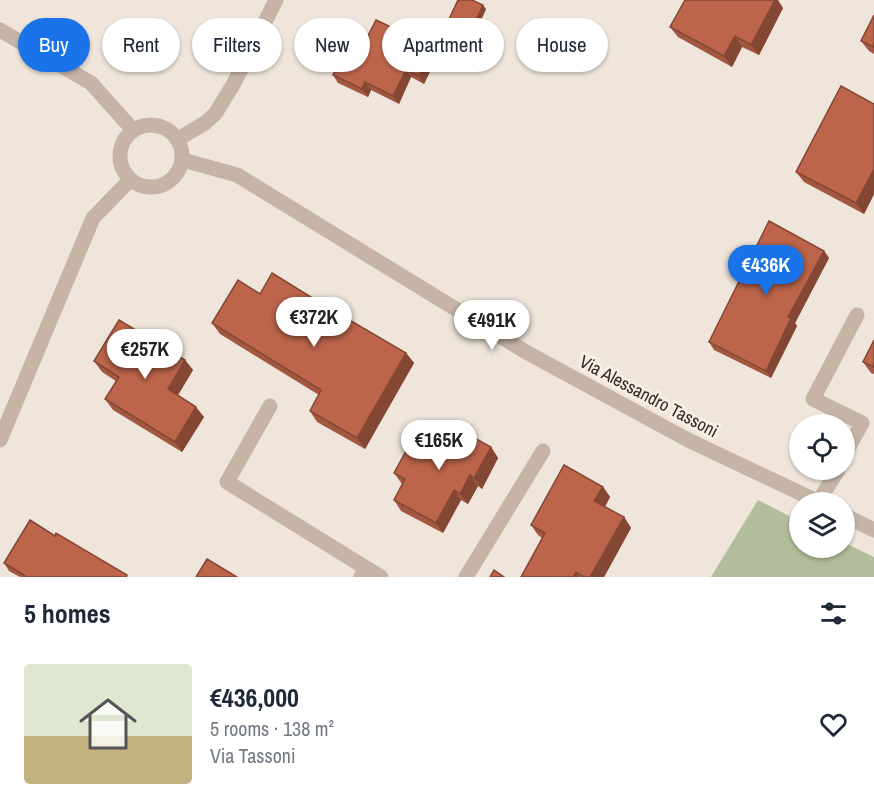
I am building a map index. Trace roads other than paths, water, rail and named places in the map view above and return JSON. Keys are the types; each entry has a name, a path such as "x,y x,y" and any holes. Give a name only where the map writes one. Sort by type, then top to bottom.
{"street":[{"path":"178,139 205,123 215,114 233,85 276,0"},
{"path":"0,30 91,83 133,130"},
{"path":"152,124 171,131 178,139 183,160 174,179 155,188 145,187 130,180 122,167 120,157 125,137 133,130 152,124"},
{"name":"Via Alessandro Tassoni","path":"183,160 237,175 536,358 688,440 798,492"},
{"path":"0,440 93,218 130,180"},
{"path":"855,442 868,426 813,399 857,315"},
{"path":"270,406 227,482 363,572 381,577"},
{"path":"466,577 543,451"},
{"path":"855,520 874,530"}]}
